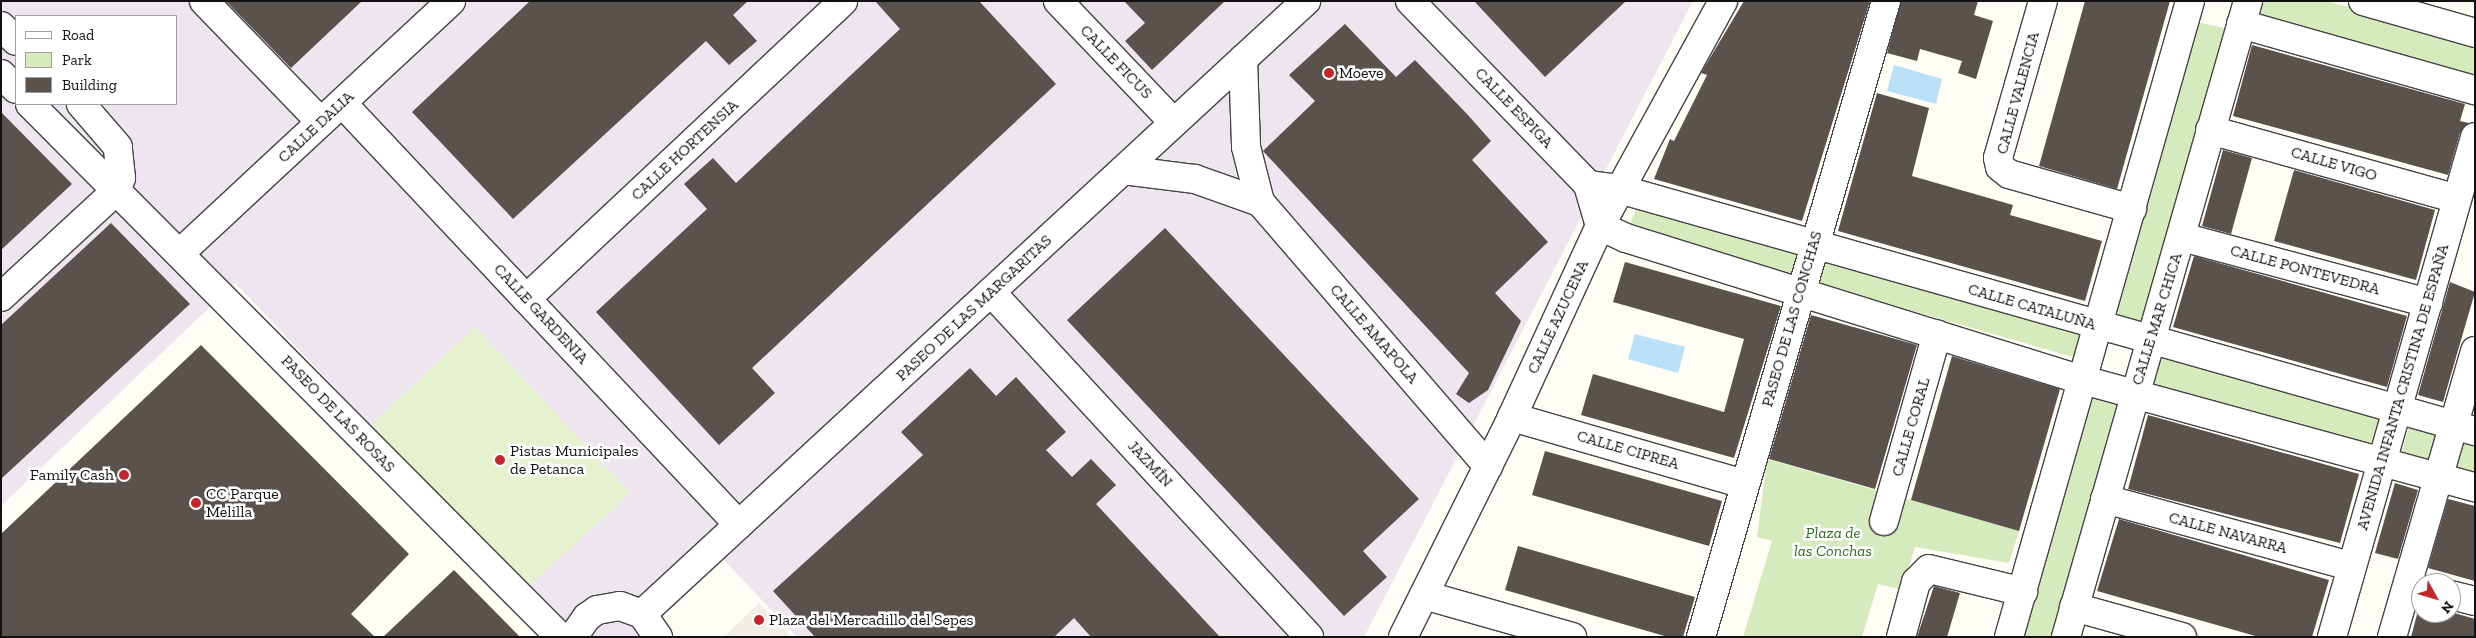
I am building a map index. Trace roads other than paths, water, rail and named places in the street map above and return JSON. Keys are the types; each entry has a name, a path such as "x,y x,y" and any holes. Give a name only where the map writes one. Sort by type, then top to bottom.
{"street":[{"path":"204,1 321,122"},
{"name":"CALLE DALIA","path":"180,253 451,1"},
{"name":"CALLE HORTENSIA","path":"526,299 843,1"},
{"name":"CALLE FICUS","path":"1058,1 1174,123"},
{"name":"PASEO DE LAS MARGARITAS","path":"642,614 1306,1"},
{"name":"CALLE ESPIGA","path":"1410,1 1588,185 1600,226"},
{"name":"CALLE AZUCENA","path":"1403,637 1512,417 1600,226 1723,1"},
{"name":"PASEO DE LAS CONCHAS","path":"1701,637 1812,247 1886,1"},
{"name":"CALLE VALENCIA","path":"2043,1 1998,158 2000,167 2009,174 2132,209"},
{"path":"2009,637 2100,327 2190,1"},
{"path":"2363,1 2475,33"},
{"path":"2244,12 2475,90"},
{"name":"CALLE MAR CHICA","path":"2066,637 2134,395 2182,237 2244,12"},
{"path":"1,26 15,40"},
{"name":"CALLE AMAPOLA","path":"1243,59 1246,147 1260,202 1488,466"},
{"path":"1,74 15,88"},
{"name":"CALLE GARDENIA","path":"342,103 739,525"},
{"name":"PASEO DE LAS ROSAS","path":"31,105 560,637"},
{"path":"1,297 116,190 121,178 122,157 115,142 88,111"},
{"name":"CALLE VIGO","path":"2210,130 2457,199"},
{"name":"AVENIDA INFANTA CRISTINA DE ESPAÑA","path":"2332,637 2350,566 2397,411 2475,137"},
{"name":"CALLE AMAPOLA","path":"1123,170 1195,179 1260,202"},
{"name":"CALLE CATALUÑA","path":"1588,185 1619,189 1812,247 2100,327 2152,339 2397,411 2464,428"},
{"path":"1600,226 1626,238 1799,294 1937,334 2134,395 2475,487"},
{"name":"CALLE PONTEVEDRA","path":"2182,237 2428,303"},
{"name":"JAZMÍN","path":"991,292 1309,637"},
{"name":"CALLE CORAL","path":"1884,521 1937,334"},
{"path":"2418,573 2440,478 2464,428 2475,351"},
{"name":"CALLE CIPREA","path":"1512,417 1744,484"},
{"name":"CALLE NAVARRA","path":"2105,499 2350,566"},
{"path":"1901,637 1916,582 1926,570 1934,568 2022,592"},
{"path":"2392,637 2411,593"},
{"path":"1424,595 1572,637"},
{"path":"2461,597 2475,601"},
{"path":"573,637 587,617 597,610 620,606 642,614 658,637"},
{"path":"2074,607 2182,637"}],"water":[{"path":"1894,65 1942,79 1936,104 1887,91"},
{"path":"1635,334 1685,347 1678,373 1628,359"}],"place":[{"name":"Moeve","path":"1329,73"},
{"name":"Pistas Municipales de Petanca","path":"500,460"},
{"name":"Family Cash","path":"124,475"},
{"name":"CC Parque Melilla","path":"196,503"},
{"name":"Plaza del Mercadillo del Sepes","path":"759,620"}],"park label":[{"name":"Plaza de las Conchas","path":"1833,542"}]}
